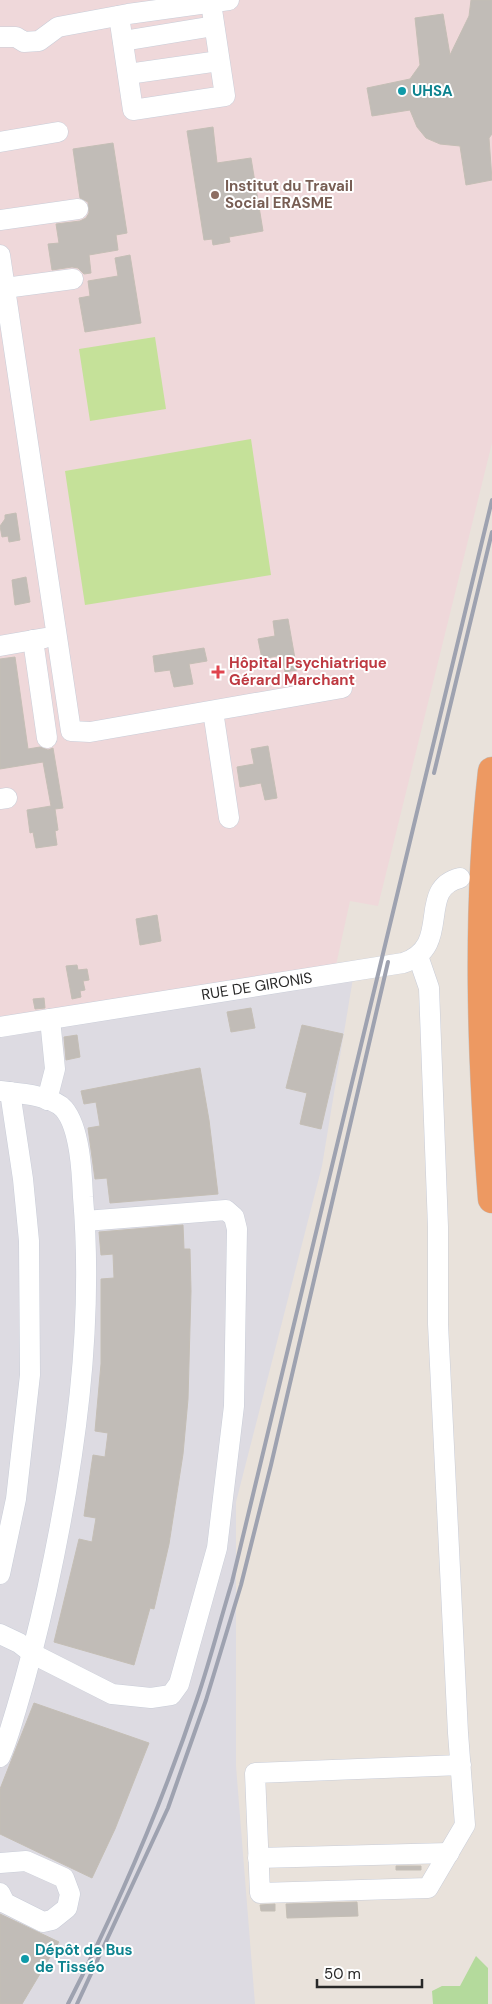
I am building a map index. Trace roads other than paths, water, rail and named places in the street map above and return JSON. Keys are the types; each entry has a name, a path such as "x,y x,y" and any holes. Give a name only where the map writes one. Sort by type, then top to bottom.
{"highway":[{"path":"492,771 484,867 481,993 492,1199"}],"street":[{"path":"0,37 16,37 24,42 39,41 58,27 114,11 220,1 214,26 225,96 133,110 123,41 114,11"},
{"path":"123,41 214,26"},
{"path":"128,74 220,61"},
{"path":"0,142 58,132"},
{"path":"0,220 78,209"},
{"path":"0,255 72,731 90,732 342,688"},
{"path":"6,288 73,279"},
{"path":"0,646 57,636"},
{"path":"32,640 47,738"},
{"path":"213,711 229,818"},
{"path":"460,878 450,880 439,893 430,940 426,949 418,956 429,988 438,1227 438,1324 465,1825 428,1888 260,1893 255,1773 461,1765"},
{"name":"RUE DE GIRONIS","path":"0,1027 403,963 418,956"},
{"path":"47,1100 55,1069 50,1019"},
{"path":"0,1574 16,1499 30,1375 29,1241 23,1178 5,1092 42,1097 64,1108 74,1127 81,1170 87,1255 86,1318 81,1387 64,1511 33,1654 0,1757"},
{"path":"0,1634 19,1643 33,1654 112,1694 151,1698 171,1695 179,1684 206,1591 218,1539 234,1406 237,1229 234,1216 226,1210 85,1221"},
{"path":"258,1858 449,1853"},
{"path":"0,1862 26,1861 64,1878 70,1894 67,1908 52,1920 43,1922 5,1903 0,1893"}],"railway":[{"path":"68,2004 122,1892 154,1816 202,1685 232,1582 492,500"},
{"path":"434,773 492,532"},
{"path":"77,2004 168,1808 206,1700 241,1585 271,1465 388,962"}],"place":[{"name":"UHSA","path":"402,91"},
{"name":"Institut du Travail Social ERASME","path":"215,195"},
{"name":"Hôpital Psychiatrique Gérard Marchant","path":"218,672"},
{"name":"Dépôt de Bus de Tisséo","path":"25,1959"}]}
